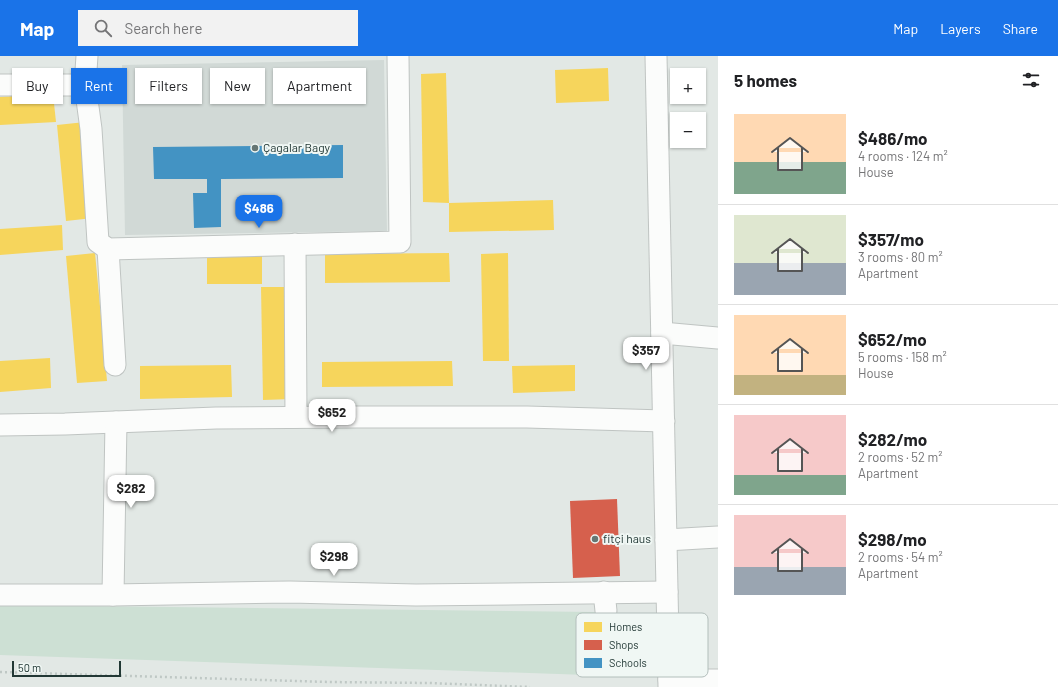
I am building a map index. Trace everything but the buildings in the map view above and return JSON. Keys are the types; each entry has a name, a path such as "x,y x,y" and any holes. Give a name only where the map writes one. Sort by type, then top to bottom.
{"street":[{"path":"86,68 87,56"},
{"path":"88,104 91,129 98,242 108,249 400,242 398,56"},
{"path":"656,56 667,613"},
{"path":"0,85 71,85"},
{"path":"295,244 296,417"},
{"path":"108,249 115,364"},
{"path":"662,333 718,338"},
{"path":"0,425 296,417 527,416 664,421"},
{"path":"114,595 116,422"},
{"path":"666,540 718,537"},
{"path":"0,595 290,592 605,602 667,592"},
{"path":"669,683 718,680"}],"path":[{"path":"0,672 530,687"}],"shaded area":[{"name":"Çagalar Bagy","path":"384,60 387,231 125,235 123,104 127,104 127,68 122,68 122,65"}],"green space":[{"path":"0,605 595,612 576,613 576,675 0,655"}],"place":[{"name":"Çagalar Bagy","path":"255,148"},
{"name":"fitçi haus","path":"595,539"}]}
